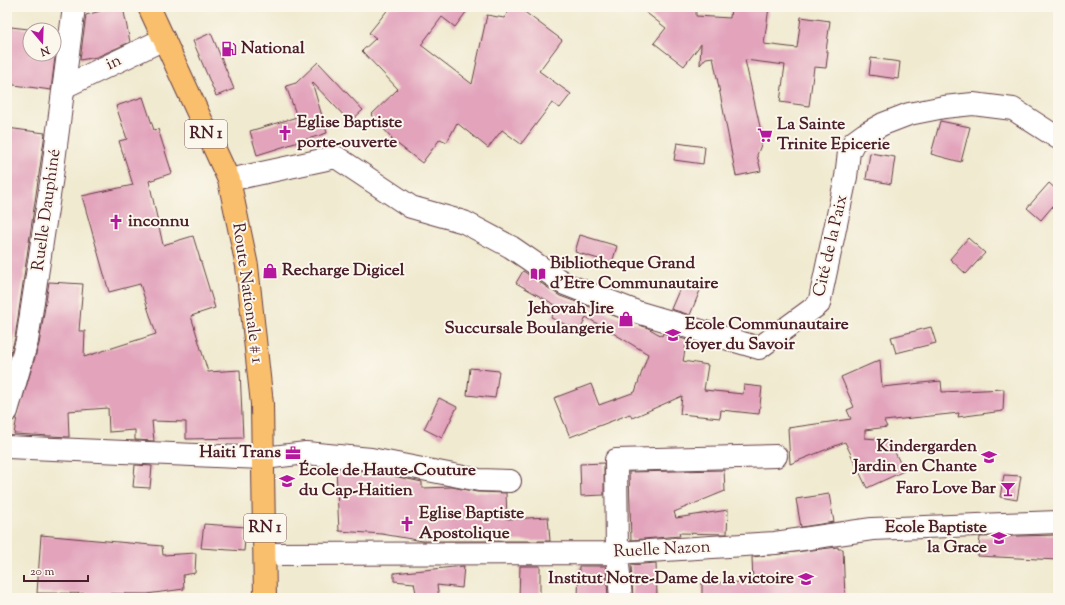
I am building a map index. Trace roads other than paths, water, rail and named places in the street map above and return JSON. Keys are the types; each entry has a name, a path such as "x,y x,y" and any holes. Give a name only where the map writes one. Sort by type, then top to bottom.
{"main road":[{"name":"Route Nationale # 1","path":"149,7 229,180 247,266 262,404 265,598"}],"street":[{"name":"Ruelle Dauphiné","path":"7,411 27,341 52,176 74,7"},
{"name":"in","path":"64,86 164,39"},
{"name":"Cité de la Paix","path":"229,180 336,157 411,207 464,222 511,247 564,284 637,312 759,348 819,304 846,177 849,152 854,142 865,134 883,124 909,114 944,106 973,104 1013,109 1058,138"},
{"path":"7,447 264,458 306,453 364,459 480,480 510,481"},
{"path":"621,598 618,553 616,460 776,456"},
{"name":"Ruelle Nazon","path":"265,554 618,553 775,543 872,529 1058,522"}],"place":[{"name":"National","path":"229,49"},
{"name":"Eglise Baptiste porte-ouverte","path":"285,133"},
{"name":"La Sainte Trinite Epicerie","path":"765,135"},
{"name":"inconnu","path":"116,222"},
{"name":"Recharge Digicel","path":"270,271"},
{"name":"Bibliotheque Grand d'Etre Communautaire","path":"538,274"},
{"name":"Jehovah Jire Succursale Boulangerie","path":"626,319"},
{"name":"Ecole Communautaire foyer du Savoir","path":"673,335"},
{"name":"Haiti Trans","path":"293,453"},
{"name":"Kindergarden Jardin en Chante","path":"989,457"},
{"name":"École de Haute-Couture du Cap-Haitien","path":"287,481"},
{"name":"Faro Love Bar","path":"1008,489"},
{"name":"Eglise Baptiste Apostolique","path":"407,524"},
{"name":"Ecole Baptiste la Grace","path":"999,538"},
{"name":"Institut Notre-Dame de la victoire","path":"806,579"}]}
